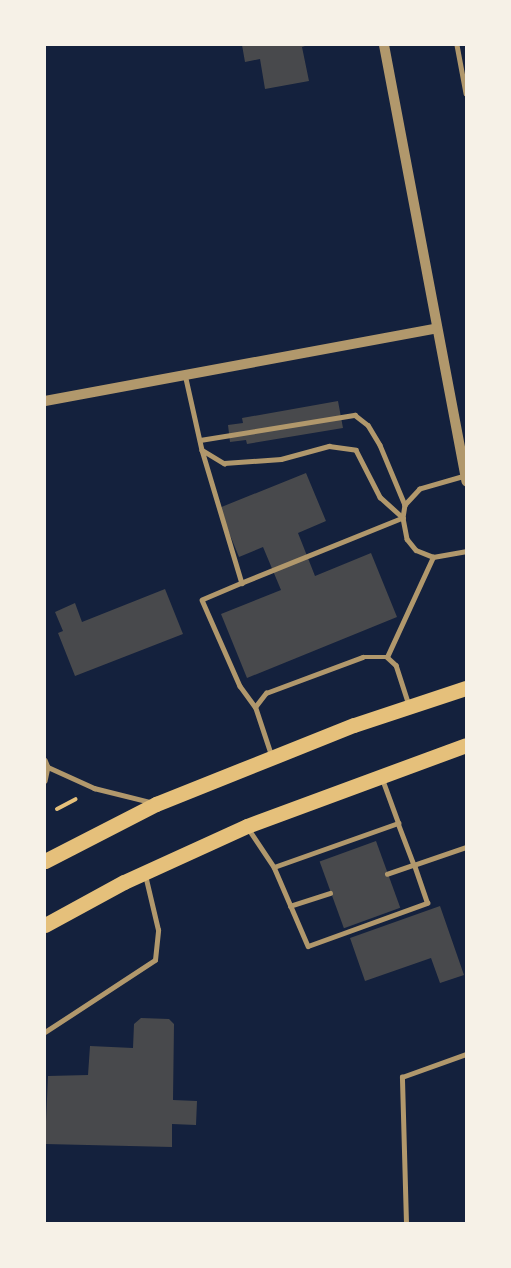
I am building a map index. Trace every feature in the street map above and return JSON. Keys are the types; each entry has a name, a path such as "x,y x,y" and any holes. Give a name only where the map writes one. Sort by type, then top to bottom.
{"main road":[{"path":"45,861 156,804 272,758 466,688"},
{"path":"45,925 144,873 247,826 466,745"}],"street":[{"path":"384,45 435,329 465,478"},
{"path":"45,401 435,329"}],"lane":[{"path":"458,45 466,93"},
{"path":"185,374 202,450 242,583"},
{"path":"200,440 355,415 368,425 380,445 405,505 404,519 407,539 416,550 433,557 466,551"},
{"path":"202,450 224,463 281,459 329,446 356,450 380,497 404,519"},
{"path":"405,505 420,489 465,478"},
{"path":"272,758 255,707 240,686 202,600 404,519"},
{"path":"387,657 433,557"},
{"path":"255,707 266,693 363,657 387,657 396,665 410,707"},
{"path":"45,760 48,767 45,781"},
{"path":"48,767 94,788 156,804"},
{"path":"247,826 274,867 308,946 427,903 380,775"},
{"path":"274,867 398,823"},
{"path":"388,874 466,847"},
{"path":"45,1032 155,960 158,930 144,873"},
{"path":"290,906 330,893"},
{"path":"406,1223 402,1077 466,1054"}],"path":[{"path":"57,809 79,798"}],"building":[{"path":"242,45 308,45 302,47 309,81 265,89 260,59 245,62"},
{"path":"338,401 343,428 247,444 246,440 230,442 228,425 243,423 242,418"},
{"path":"306,473 326,521 298,533 315,576 371,553 397,617 247,678 221,614 281,590 263,547 239,557 219,508"},
{"path":"165,589 183,634 75,676 58,633 63,631 55,612 75,603 82,622"},
{"path":"376,841 400,908 344,928 320,862"},
{"path":"440,906 464,975 440,983 431,958 365,981 350,938"},
{"path":"141,1018 169,1019 174,1024 173,1100 197,1101 196,1125 172,1124 172,1147 45,1144 48,1076 88,1075 90,1046 133,1048 134,1024"}]}
